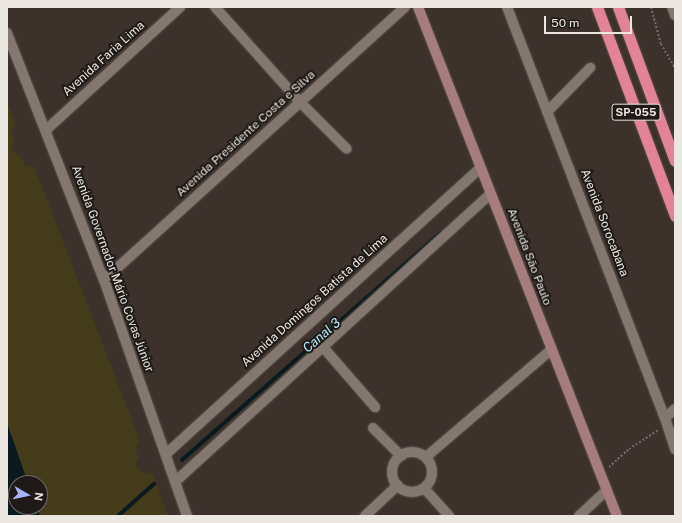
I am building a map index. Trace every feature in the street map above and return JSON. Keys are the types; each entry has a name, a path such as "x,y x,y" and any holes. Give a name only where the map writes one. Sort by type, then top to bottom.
{"highway":[{"name":"SP-055","path":"597,7 675,216"},
{"name":"SP-055","path":"618,7 675,160"}],"main road":[{"name":"Avenida São Paulo","path":"418,7 617,516"}],"street":[{"name":"Avenida Faria Lima","path":"46,130 180,7"},
{"path":"215,7 300,102 347,149"},
{"name":"Avenida Presidente Costa e Silva","path":"104,280 405,7"},
{"name":"Avenida Sorocabana","path":"507,7 666,421 675,449"},
{"name":"Avenida Governador Mário Covas Júnior","path":"7,33 104,280 176,481 187,516"},
{"path":"547,112 590,68"},
{"name":"Avenida Domingos Batista de Lima","path":"166,454 480,168"},
{"path":"176,481 490,194"},
{"path":"322,346 375,408"},
{"path":"426,457 552,349"},
{"path":"666,421 675,410"},
{"path":"373,428 401,456"},
{"path":"414,452 426,457 432,470 432,477 424,488 410,491 398,485 394,478 393,471 394,464 401,456 414,452"},
{"path":"365,516 398,485"},
{"path":"424,488 449,516"},
{"path":"579,516 607,490"}],"path":[{"path":"651,7 661,44 675,68"},
{"path":"601,475 629,449 666,421"}],"sand":[{"path":"7,102 16,124 11,130 14,137 12,148 16,154 21,156 25,166 34,166 140,441 137,444 136,451 139,457 136,461 137,468 144,474 152,472 168,516 40,516 48,515 48,475 25,475 7,423"}],"shaded area":[{"path":"7,423 25,475 8,475 8,515 40,516 7,516"}],"waterway":[{"name":"Canal 3","path":"182,460 440,233"},
{"name":"Canal 3","path":"118,516 154,484"}]}
